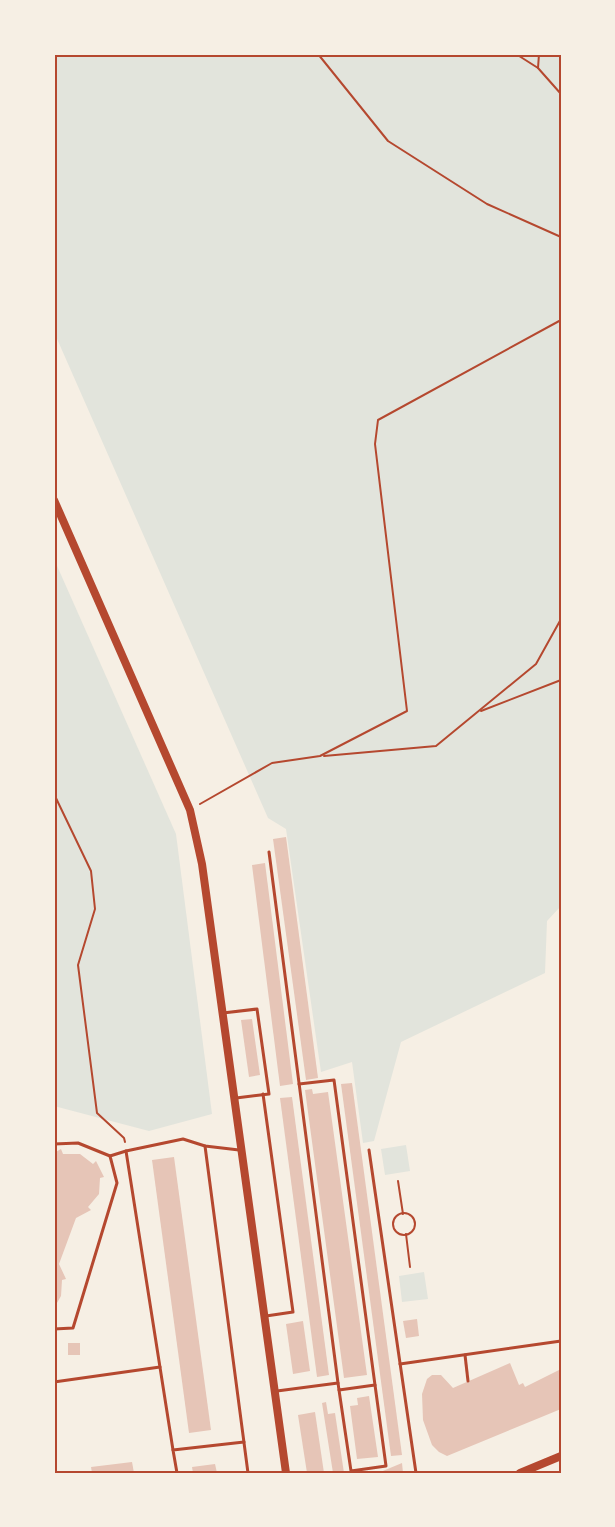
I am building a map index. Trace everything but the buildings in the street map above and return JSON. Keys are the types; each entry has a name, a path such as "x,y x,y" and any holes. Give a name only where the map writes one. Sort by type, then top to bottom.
{"main road":[{"path":"54,500 190,810 202,864 286,1473"},
{"path":"520,1473 561,1456"}],"lane":[{"path":"269,852 299,1084 338,1383 351,1471 386,1466 334,1080 299,1084"},
{"path":"223,1013 257,1009 269,1094 235,1098"},
{"path":"263,1095 293,1312 264,1316"},
{"path":"54,1143 78,1143 110,1156 183,1139 205,1146 242,1151"},
{"path":"205,1146 248,1473"},
{"path":"369,1150 416,1473"},
{"path":"126,1151 177,1473"},
{"path":"54,1329 73,1328 77,1317 117,1183 110,1156"},
{"path":"400,1364 561,1341"},
{"path":"465,1355 468,1381"},
{"path":"54,1382 160,1366"},
{"path":"275,1391 338,1383"},
{"path":"339,1390 375,1385"},
{"path":"173,1450 244,1442"}],"path":[{"path":"318,54 388,141 487,204 561,237"},
{"path":"516,54 538,68 561,94"},
{"path":"538,68 539,54"},
{"path":"320,756 406,711 375,444 378,420 561,320"},
{"path":"190,810 272,763 320,756 436,747 536,664 561,619"},
{"path":"478,712 561,680"},
{"path":"54,794 91,871 95,909 78,965 97,1113 124,1138 126,1151"},
{"path":"398,1181 403,1214"},
{"path":"403,1214 411,1216 415,1223 412,1231 406,1234 397,1232 393,1225 396,1217 403,1214"},
{"path":"406,1234 410,1267"}],"shaded area":[{"path":"54,54 561,54 561,906 547,921 545,973 401,1042 374,1141 363,1143 352,1062 321,1072 286,829 268,818 54,332"},
{"path":"54,559 176,834 212,1114 149,1131 54,1106"},
{"path":"406,1145 410,1171 385,1175 381,1149"},
{"path":"424,1272 428,1299 402,1302 399,1276"}]}
